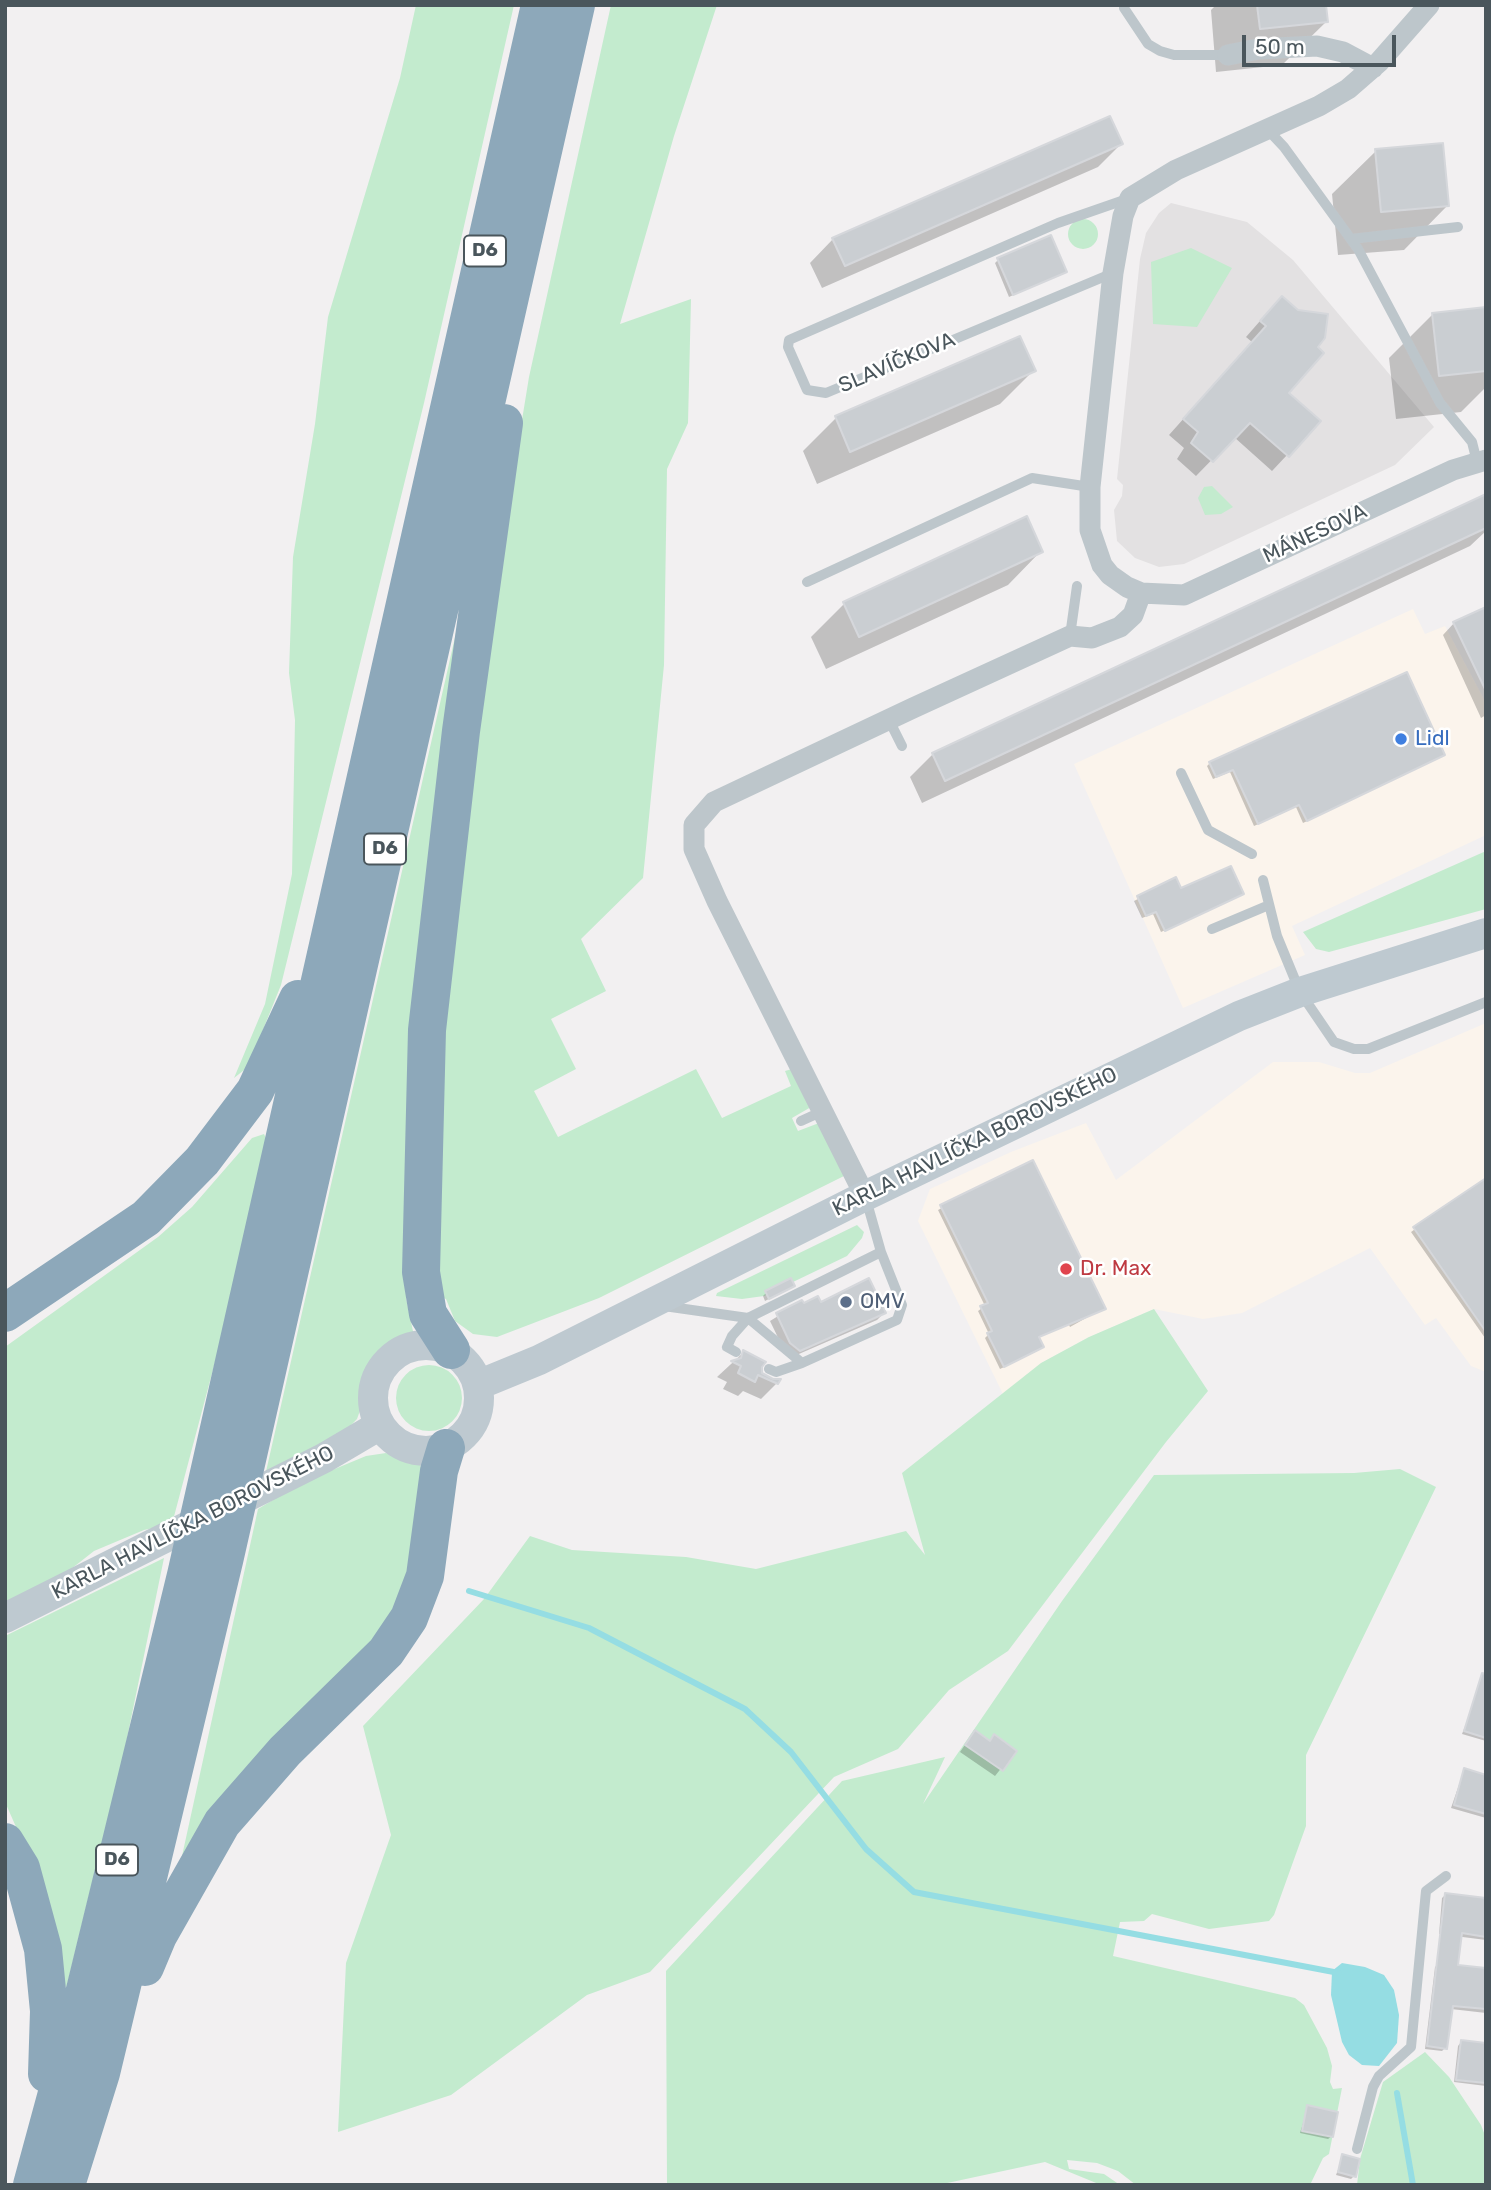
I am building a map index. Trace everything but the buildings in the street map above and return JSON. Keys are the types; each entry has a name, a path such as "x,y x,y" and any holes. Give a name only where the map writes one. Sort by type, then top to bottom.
{"highway":[{"name":"D6","path":"32,2185 85,1990 186,1575 540,5"},
{"name":"D6","path":"66,2185 101,2073 224,1561 576,5"},
{"path":"451,1350 428,1314 421,1272 427,1030 461,732 496,493 522,247"},
{"path":"5,1313 146,1217 202,1161 255,1091 328,937"},
{"path":"101,2073 158,1936 222,1823 285,1751 386,1652 409,1618 425,1576 439,1471 446,1448"},
{"path":"5,1842 21,1868 36,1916 47,1983 49,2041 44,2144"}],"street":[{"name":"SLAVÍČKOVA","path":"1130,198 1176,170 1319,106 1348,89 1373,68 1429,5"},
{"path":"1228,55 1258,49 1317,46 1343,52 1373,68"},
{"path":"1113,273 1123,216 1130,198"},
{"name":"MÁNESOVA","path":"1113,273 1090,487 1090,530 1097,556 1110,575 1141,593 1184,595 1481,461"},
{"path":"865,1196 713,889 692,838 694,825 704,810 714,802 913,708 1070,636 1092,638 1120,627 1133,615 1141,593"},
{"name":"KARLA HAVLÍČKA BOROVSKÉHO","path":"478,1385 539,1360 648,1303 1184,1041 1300,992 1486,933"},
{"path":"424,1345 451,1350 468,1365 478,1385 480,1404 474,1423 462,1438 446,1448 421,1451 409,1449 388,1435 380,1425 373,1399 374,1385 387,1361 398,1352 424,1345"},
{"name":"KARLA HAVLÍČKA BOROVSKÉHO","path":"5,1618 324,1458 380,1425"}],"lane":[{"path":"1124,9 1148,44 1160,51 1174,55 1228,55"},
{"path":"1268,130 1284,147 1351,239 1381,288 1440,403 1472,442 1481,461"},
{"name":"SLAVÍČKOVA","path":"1113,273 826,393 807,390 788,347 789,340 1058,223 1130,198"},
{"path":"1351,239 1458,227"},
{"path":"807,582 1032,478 1090,487"},
{"path":"1070,636 1077,586"},
{"path":"889,720 902,746"},
{"path":"1181,773 1208,830 1252,854"},
{"path":"1263,880 1277,936 1300,992 1326,1035 1334,1042 1354,1049 1368,1049 1486,1002"},
{"path":"1212,929 1269,905"},
{"path":"801,1121 823,1111"},
{"path":"769,1369 776,1372 802,1363 897,1320 902,1304 881,1252 865,1196"},
{"path":"736,1352 727,1347 732,1336 748,1318 881,1252"},
{"path":"648,1303 748,1318 802,1363"},
{"path":"1357,2149 1373,2087 1380,2076 1411,2047 1426,1891 1446,1876"}],"shaded area":[{"path":"1171,203 1247,222 1293,260 1434,427 1395,465 1184,564 1159,567 1135,558 1117,541 1114,510 1122,496 1123,485 1117,479 1140,259 1146,233 1159,213"},
{"path":"1413,609 1425,634 1445,626 1486,703 1486,835 1292,926 1305,955 1183,1008 1074,764"},
{"path":"1486,1023 1486,1372 1471,1366 1436,1318 1425,1325 1370,1248 1242,1313 1203,1319 1154,1309 1089,1337 1041,1363 1003,1394 918,1221 930,1189 1011,1152 1086,1123 1116,1180 1273,1062 1319,1062 1355,1073 1370,1073"}],"green space":[{"path":"416,5 514,5 424,403 281,985 248,1067 234,1078 265,1004 292,874 295,720 289,673 293,557 315,424 328,317 400,78"},
{"path":"611,5 717,5 674,136 620,324 691,299 688,423 667,469 664,665 643,878 581,939 606,991 551,1019 576,1069 534,1091 558,1137 696,1069 722,1118 791,1086 785,1071 792,1069 811,1107 792,1118 798,1131 819,1123 846,1175 599,1298 497,1337 473,1334 455,1321 446,1299 439,1296 444,975 495,586 529,377"},
{"path":"1083,219 1094,223 1098,234 1094,245 1083,249 1072,245 1068,234 1072,223"},
{"path":"1191,248 1232,268 1197,327 1153,324 1151,262"},
{"path":"1212,486 1233,507 1221,514 1205,515 1198,498 1204,487"},
{"path":"460,615 419,1082 406,1298 414,1336 395,1342 379,1357 357,1419 336,1441 265,1476"},
{"path":"1486,851 1486,909 1329,952 1316,949 1303,932"},
{"path":"264,1134 267,1141 219,1347 172,1524 144,1530 94,1551 52,1584 5,1606 5,1347 158,1237 192,1207 252,1138"},
{"path":"857,1225 864,1232 847,1256 764,1296 742,1299 716,1296 717,1293"},
{"path":"1154,1309 1208,1391 1166,1442 1008,1651 949,1690 898,1749 834,1777 650,1972 587,1995 451,2095 338,2132 346,1963 391,1835 363,1726 484,1599 530,1536 572,1550 686,1557 756,1569 906,1531 925,1555 902,1473 1041,1363 1089,1337"},
{"path":"423,1365 435,1365 453,1374 460,1385 460,1411 453,1422 442,1429 423,1431 410,1426 401,1417 396,1404 396,1392 401,1379 410,1370"},
{"path":"386,1453 420,1464 423,1476 402,1610 182,1856 258,1509 301,1483 366,1456"},
{"path":"1400,1469 1436,1487 1306,1755 1306,1826 1274,1915 1269,1921 1209,1929 1152,1914 1144,1921 1120,1922 1113,1956 1295,1998 1304,2005 1327,2048 1332,2066 1330,2082 1333,2089 1342,2088 1329,2154 1323,2158 1310,2185 1136,2185 1118,2171 1097,2163 1067,2160 1069,2169 1104,2174 1120,2185 1101,2185 1045,2162 938,2185 667,2185 666,1971 842,1781 945,1757 923,1804 1062,1601 1154,1475 1354,1473"},
{"path":"164,1558 124,1753 66,1989 43,1888 5,1802 5,1636"},
{"path":"1425,2052 1449,2077 1481,2125 1486,2138 1486,2185 1357,2185 1360,2159 1383,2082"}],"water":[{"path":"1342,1963 1365,1967 1384,1975 1394,1990 1399,2015 1397,2043 1379,2066 1362,2065 1349,2055 1342,2042 1331,1995 1332,1971"}],"waterway":[{"path":"469,1591 589,1628 745,1709 791,1752 866,1849 914,1892 1339,1973"},
{"path":"1397,2093 1413,2185"}],"place":[{"name":"Lidl","path":"1401,739"},
{"name":"Dr. Max","path":"1066,1269"},
{"name":"OMV","path":"846,1302"}]}
